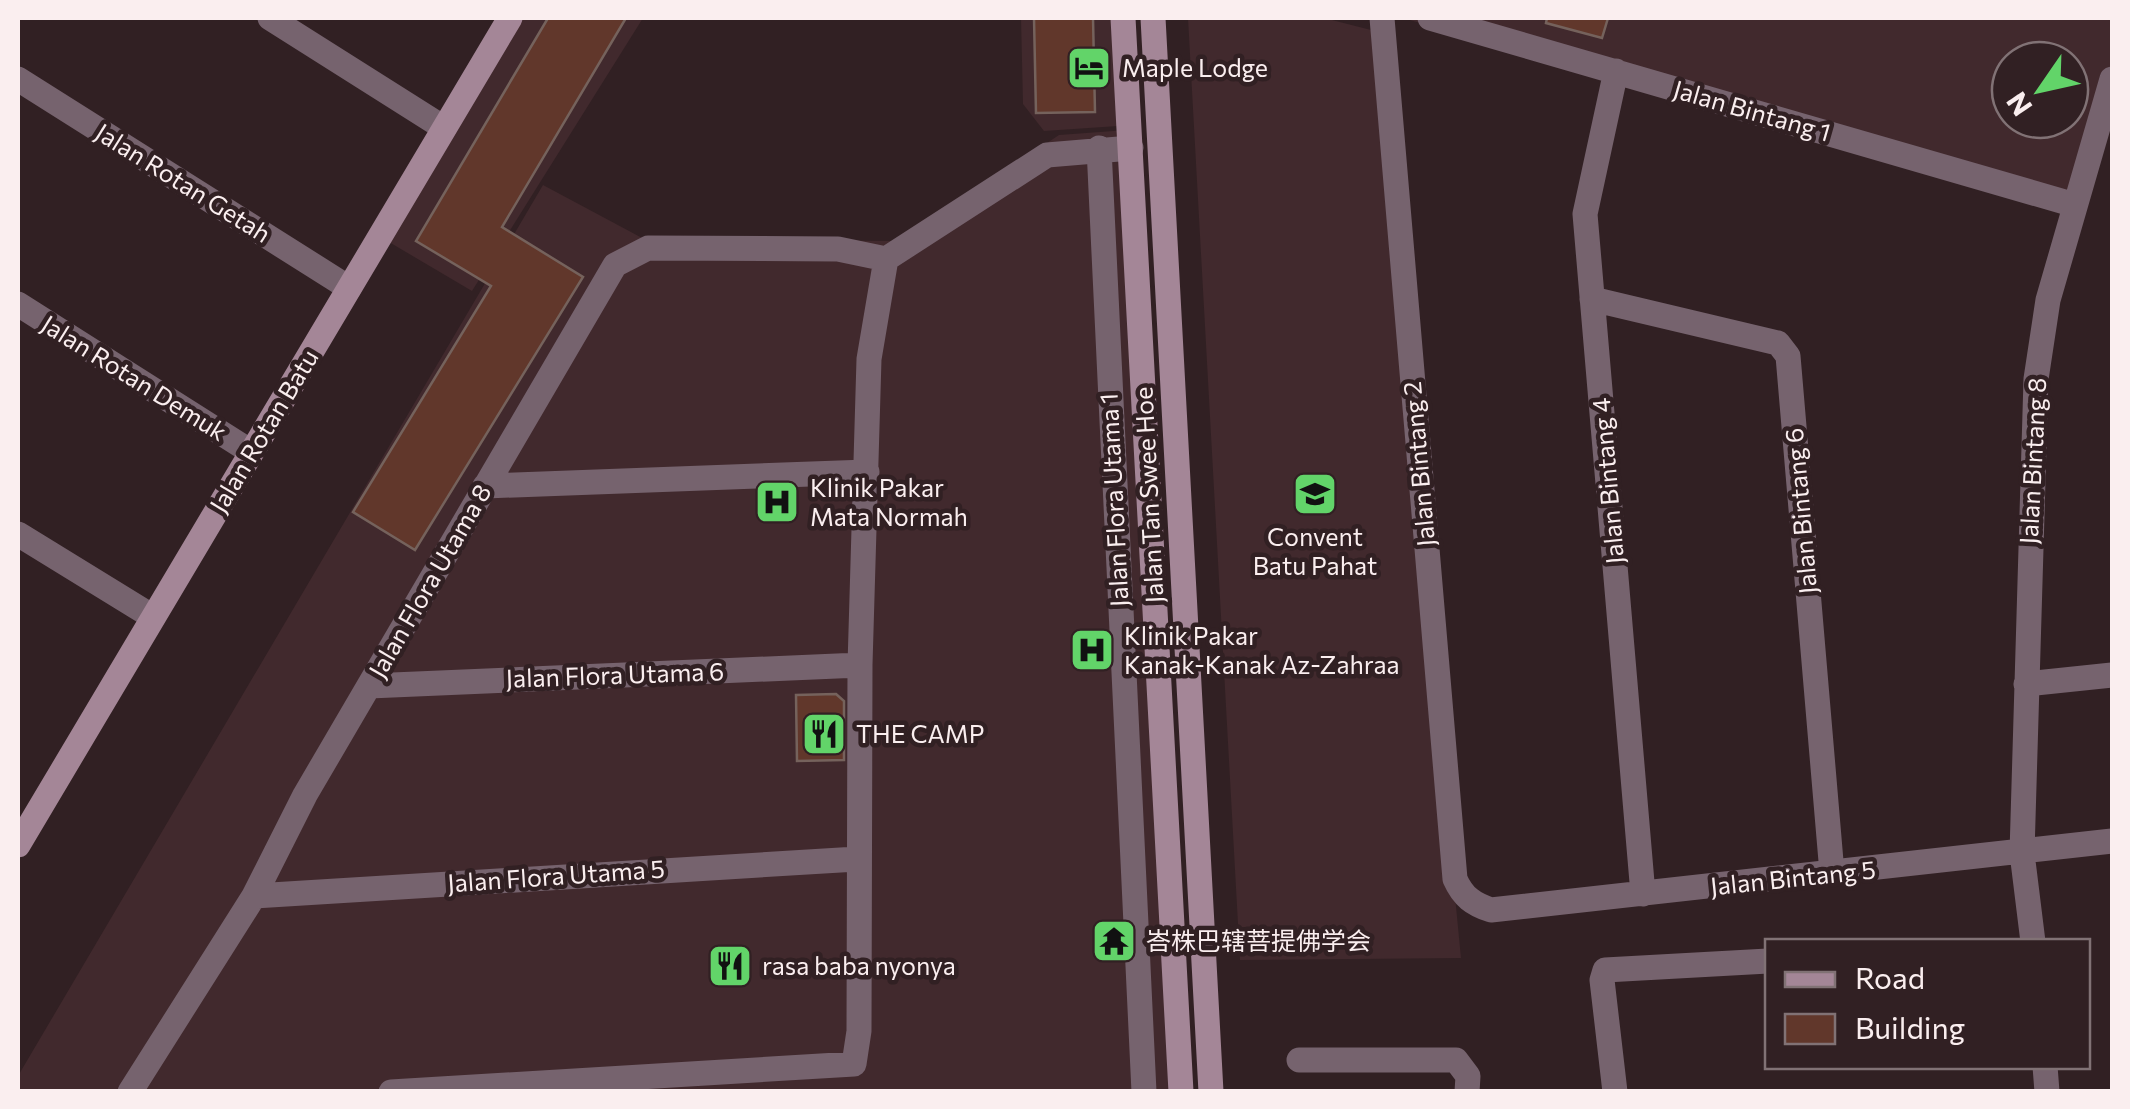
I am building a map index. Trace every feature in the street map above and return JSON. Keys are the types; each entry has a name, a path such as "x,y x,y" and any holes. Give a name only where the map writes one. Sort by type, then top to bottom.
{"main road":[{"name":"Jalan Rotan Batu","path":"18,845 510,18"},
{"name":"Jalan Tan Swee Hoe","path":"1123,18 1181,1092"},
{"name":"Jalan Tan Swee Hoe","path":"1154,18 1211,1092"}],"street":[{"path":"270,18 444,128"},
{"name":"Jalan Bintang 2","path":"1382,18 1455,879 1474,904"},
{"name":"Jalan Bintang 1","path":"1430,18 2075,205"},
{"name":"Jalan Bintang 4","path":"1616,71 1585,200 1643,894"},
{"name":"Jalan Rotan Getah","path":"18,79 349,288"},
{"name":"Jalan Bintang 8","path":"2032,939 2022,853 2036,379 2048,300 2112,79"},
{"name":"Jalan Flora Utama 1","path":"1098,148 1144,1092"},
{"path":"391,1092 854,1064 859,1031 857,859 869,359 886,258 1047,154 1131,148"},
{"name":"Jalan Flora Utama 8","path":"130,1092 254,896 369,686 615,265 648,248 838,249 886,258"},
{"name":"Jalan Bintang 6","path":"1592,299 1778,343 1788,356 1832,873"},
{"name":"Jalan Rotan Demuk","path":"18,304 251,452"},
{"path":"486,486 867,472"},
{"path":"18,534 153,617"},
{"name":"Jalan Flora Utama 6","path":"369,686 860,665"},
{"path":"2026,684 2112,675"},
{"name":"Jalan Bintang 5","path":"1474,904 1491,910 2112,841"},
{"name":"Jalan Flora Utama 5","path":"254,896 857,859"},
{"path":"1615,1092 1602,980 1605,970 1765,962"},
{"path":"1300,1060 1456,1060 1468,1076 1468,1092"}],"shaded area":[{"path":"523,18 643,18 472,291 389,242"},
{"path":"1021,18 1111,18 1118,126 1044,131 1023,104"},
{"name":"Convent Batu Pahat","path":"1188,18 1324,18 1371,30 1461,958 1240,960"},
{"path":"1403,18 2112,18 2112,102 2079,215"},
{"path":"1127,130 1175,1091 18,1092 18,1076 543,185 644,239 901,241 1059,135"}],"building":[{"path":"548,18 626,18 502,227 583,277 415,550 353,512 491,286 416,241"},
{"path":"1034,18 1093,18 1095,112 1036,113"},
{"path":"1547,18 1608,18 1602,38 1546,23"},
{"name":"THE CAMP","path":"836,694 844,701 844,760 797,761 796,695"}],"place":[{"name":"Maple Lodge","path":"1089,68"},
{"name":"Convent Batu Pahat","path":"1315,494"},
{"name":"Klinik Pakar Mata Normah","path":"777,502"},
{"name":"Klinik Pakar Kanak-Kanak Az-Zahraa","path":"1092,650"},
{"name":"THE CAMP","path":"824,734"},
{"name":"峇株巴辖菩提佛学会","path":"1114,941"},
{"name":"rasa baba nyonya","path":"730,966"}]}
